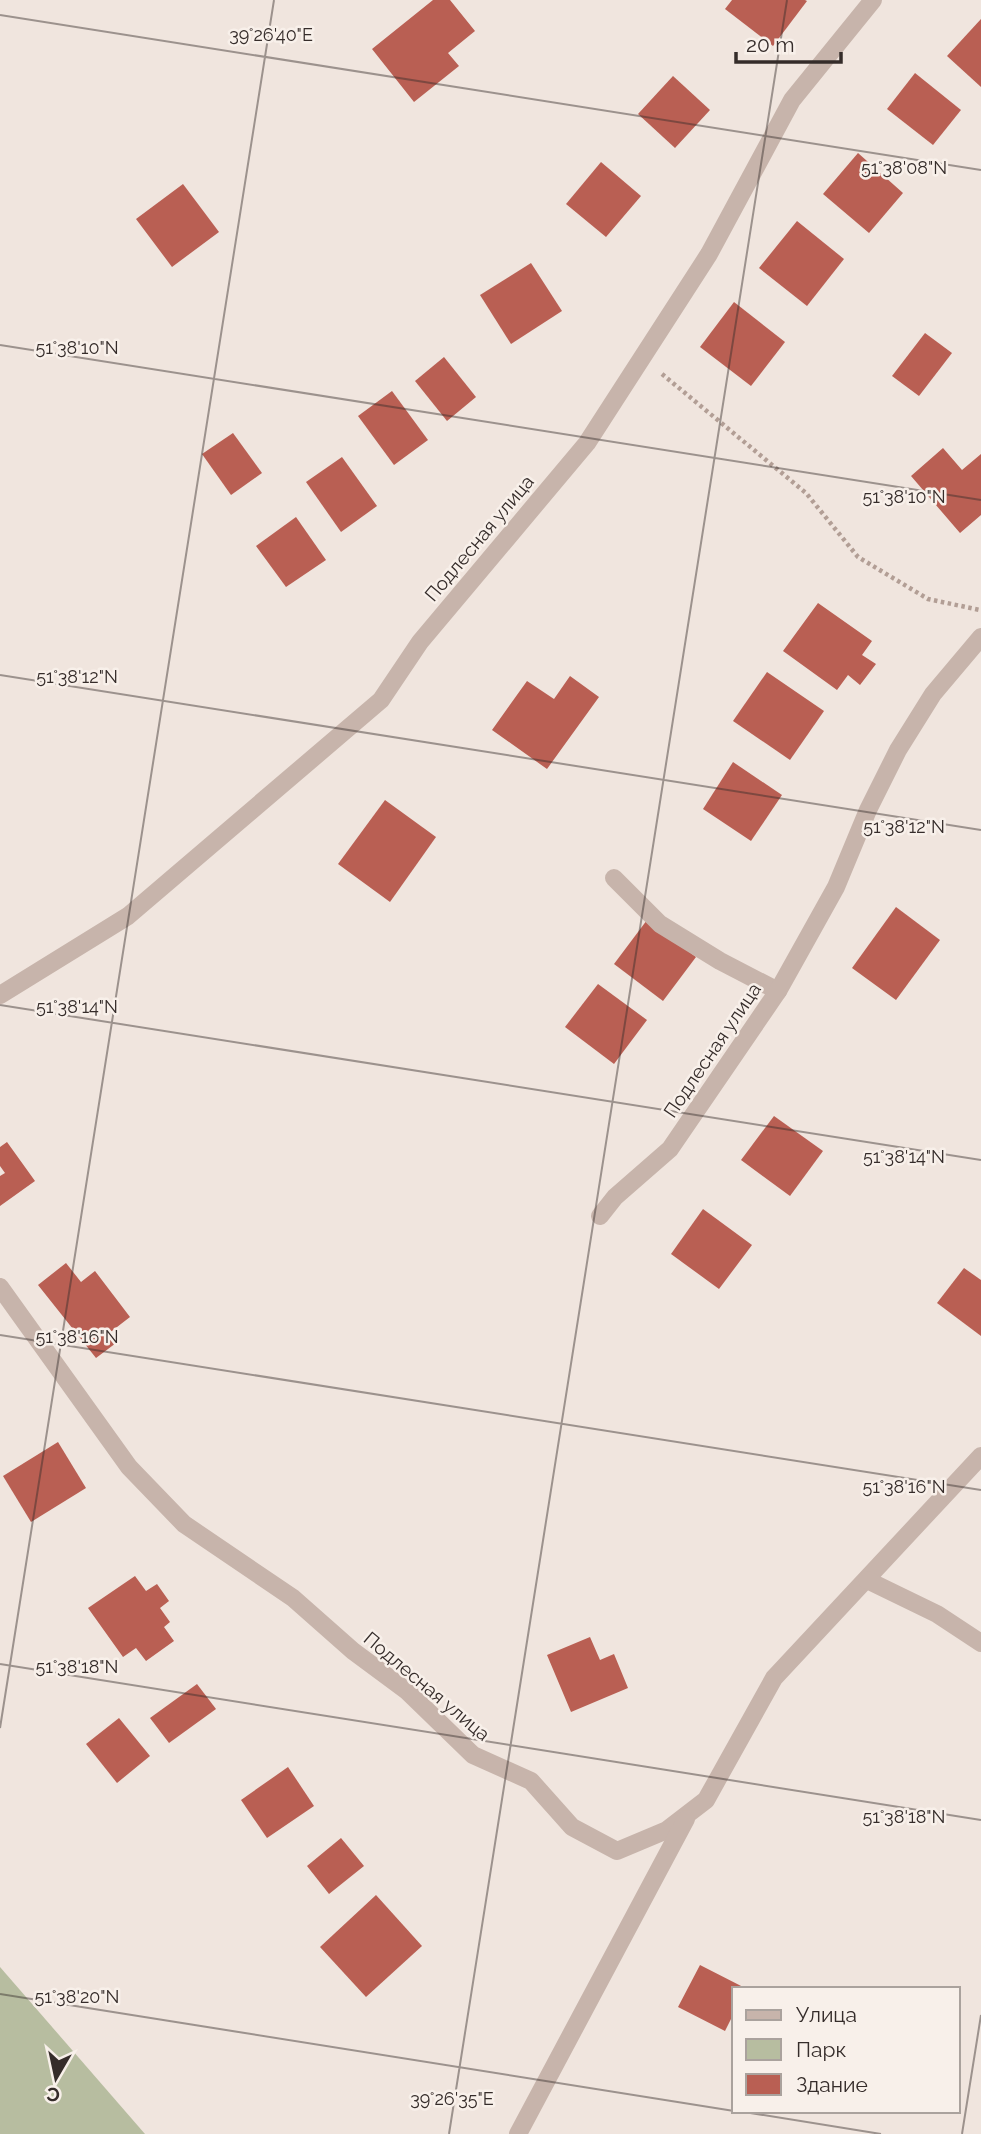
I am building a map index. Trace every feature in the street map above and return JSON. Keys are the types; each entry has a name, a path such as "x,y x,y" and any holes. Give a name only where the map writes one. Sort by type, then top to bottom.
{"street":[{"name":"Подлесная улица","path":"0,995 128,915 381,700 420,642 587,443 640,356 709,254 792,100 873,0"},
{"name":"Подлесная улица","path":"600,1216 615,1198 670,1149 778,991 836,887 867,810 898,750 933,694 981,637"},
{"path":"614,878 660,924 720,961 778,991"},
{"name":"Подлесная улица","path":"0,1287 129,1467 184,1524 293,1598 353,1651 407,1691 473,1755 531,1781 572,1827 617,1851 667,1830 706,1800 774,1678 981,1456"},
{"path":"867,1580 937,1614 981,1643"},
{"path":"518,2134 689,1813"}],"path":[{"path":"640,356 806,493 858,556 928,599 981,610"}],"green space":[{"path":"0,1967 145,2134 0,2134"}],"building":[{"path":"433,0 450,0 475,31 448,53 459,66 414,102 372,49"},
{"path":"732,0 807,1 773,46 725,9"},
{"path":"981,19 981,87 947,56"},
{"path":"915,73 961,110 933,145 887,109"},
{"path":"673,76 710,110 675,148 638,114"},
{"path":"858,153 903,193 869,233 823,194"},
{"path":"601,162 641,196 606,237 566,204"},
{"path":"183,184 219,232 172,267 136,219"},
{"path":"797,221 844,259 807,306 759,268"},
{"path":"531,263 562,311 511,344 480,295"},
{"path":"734,302 785,342 751,386 700,347"},
{"path":"925,333 952,353 919,396 892,376"},
{"path":"444,357 476,397 447,421 415,381"},
{"path":"392,391 428,440 394,465 358,416"},
{"path":"233,433 262,473 231,495 202,454"},
{"path":"943,448 962,470 981,454 981,515 960,533 911,476"},
{"path":"342,457 377,506 341,532 306,482"},
{"path":"296,517 326,560 286,587 256,546"},
{"path":"818,603 872,641 862,655 876,664 860,685 848,675 837,690 783,651"},
{"path":"767,672 824,711 790,760 733,721"},
{"path":"570,676 599,697 547,769 492,730 527,681 554,699"},
{"path":"733,762 782,795 751,841 703,809"},
{"path":"385,800 436,837 390,902 338,864"},
{"path":"896,907 940,940 896,1000 852,968"},
{"path":"647,920 696,957 663,1001 614,964"},
{"path":"598,984 647,1020 614,1064 565,1027"},
{"path":"774,1116 823,1151 790,1196 741,1160"},
{"path":"7,1142 35,1181 0,1206 0,1176 5,1173 0,1166 0,1147"},
{"path":"703,1209 752,1245 719,1289 671,1254"},
{"path":"66,1263 81,1282 95,1271 130,1317 108,1334 116,1343 96,1358 38,1285"},
{"path":"964,1268 981,1280 981,1336 937,1303"},
{"path":"58,1442 86,1488 31,1522 3,1476"},
{"path":"135,1576 146,1591 157,1584 169,1601 160,1608 170,1622 164,1627 174,1641 146,1661 136,1648 123,1657 88,1608"},
{"path":"590,1637 600,1660 614,1654 628,1688 571,1712 547,1655"},
{"path":"197,1684 216,1709 169,1743 150,1718"},
{"path":"119,1718 150,1756 117,1783 86,1744"},
{"path":"288,1767 314,1806 267,1838 241,1800"},
{"path":"341,1838 364,1866 329,1894 307,1866"},
{"path":"376,1895 422,1946 366,1997 320,1947"},
{"path":"700,1965 743,1987 732,1987 732,2017 725,2031 678,2007"}]}
